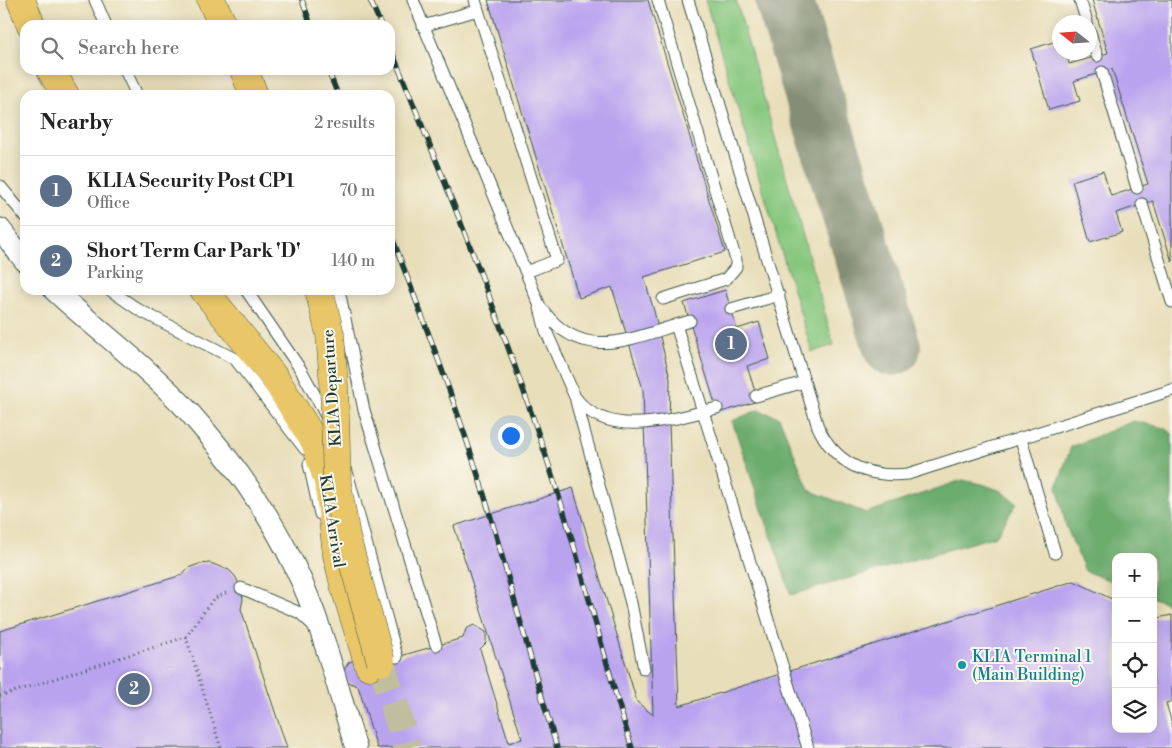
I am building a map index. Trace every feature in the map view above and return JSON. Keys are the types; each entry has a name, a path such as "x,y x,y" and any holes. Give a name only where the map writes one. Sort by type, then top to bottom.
{"main road":[{"path":"21,0 29,20"},
{"path":"211,0 221,20"},
{"path":"54,75 62,90"},
{"path":"246,75 252,90"},
{"name":"KLIA Arrival","path":"208,295 274,377 315,442 329,485 337,555 345,588 376,661"},
{"name":"KLIA Departure","path":"320,295 330,334 334,386 337,482 346,537 376,661"}],"street":[{"path":"0,229 20,255"},
{"path":"60,295 146,371 188,411 221,449 268,518 294,565 322,636 354,745"}],"lane":[{"path":"95,0 104,20"},
{"path":"413,0 526,272 540,304 555,326 576,339 592,342 618,342 690,321"},
{"path":"658,0 736,260 736,267 726,279 664,299"},
{"path":"688,0 780,295 818,427 826,442 835,453 850,464 869,472 889,476 908,474 1022,440 1172,390"},
{"path":"1080,0 1085,15"},
{"path":"423,26 476,5 557,260 526,272"},
{"path":"1102,72 1137,188"},
{"path":"127,75 135,90"},
{"path":"0,186 20,210"},
{"path":"1142,204 1172,302"},
{"path":"117,295 139,310 234,359 306,450 328,550 376,661"},
{"path":"249,295 301,370 332,428 355,497 376,661"},
{"path":"340,295 364,410 436,645"},
{"path":"731,309 780,295"},
{"path":"540,304 546,331 575,397 631,603 639,652 644,669"},
{"path":"676,325 808,748"},
{"path":"756,396 804,382"},
{"path":"575,397 581,405 599,418 622,423 673,419 717,408"},
{"path":"1022,440 1055,553"},
{"path":"241,588 300,613 314,625 322,636"}],"path":[{"path":"0,696 186,637 213,599 241,588"},
{"path":"186,637 221,748"}],"green space":[{"path":"705,0 736,0 834,345 812,352"},
{"path":"758,410 779,417 809,490 866,513 962,480 999,490 1017,503 996,536 791,595 732,421"},
{"path":"1133,421 1165,428 1172,434 1172,605 1157,599 1157,553 1112,553 1112,581 1085,571 1066,526 1057,486 1071,447"}],"building":[{"path":"488,0 648,0 725,252 644,277 670,379 669,423 679,706 1074,581 1112,599 1112,733 1157,733 1157,618 1172,615 1172,701 1166,703 1172,724 1172,748 377,748 358,686 350,683 344,676 344,670 349,662 358,659 397,657 463,638 466,629 474,625 486,632 486,643 480,649 509,743 522,739 454,526 573,488 637,702 653,715 643,389 612,287 579,298"},
{"path":"1092,0 1172,0 1172,262 1153,201 1116,213 1122,232 1090,242 1072,181 1103,171 1111,196 1148,184 1112,69 1074,81 1080,101 1049,110 1031,49 1052,42 1052,60 1068,60 1069,64 1083,60 1097,60 1097,56 1108,53"},
{"path":"725,290 737,329 759,322 770,359 747,366 758,401 718,413 684,303"},
{"path":"210,563 229,570 235,576 241,588 243,599 241,609 287,748 0,748 0,631 182,575 188,568"}],"taxiway":[{"path":"784,0 892,347"}],"tunnel":[{"path":"381,662 407,748"}],"railway":[{"path":"302,0 309,20"},
{"path":"370,0 379,20"},
{"path":"395,59 478,267 539,434 567,522 632,748"},
{"path":"330,75 336,90"},
{"path":"395,245 467,440 557,748"}],"place":[{"name":"KLIA Security Post CP1","path":"731,344"},
{"name":"KLIA Terminal 1 (Main Building)","path":"962,665"},
{"name":"Short Term Car Park 'D'","path":"134,689"}]}
